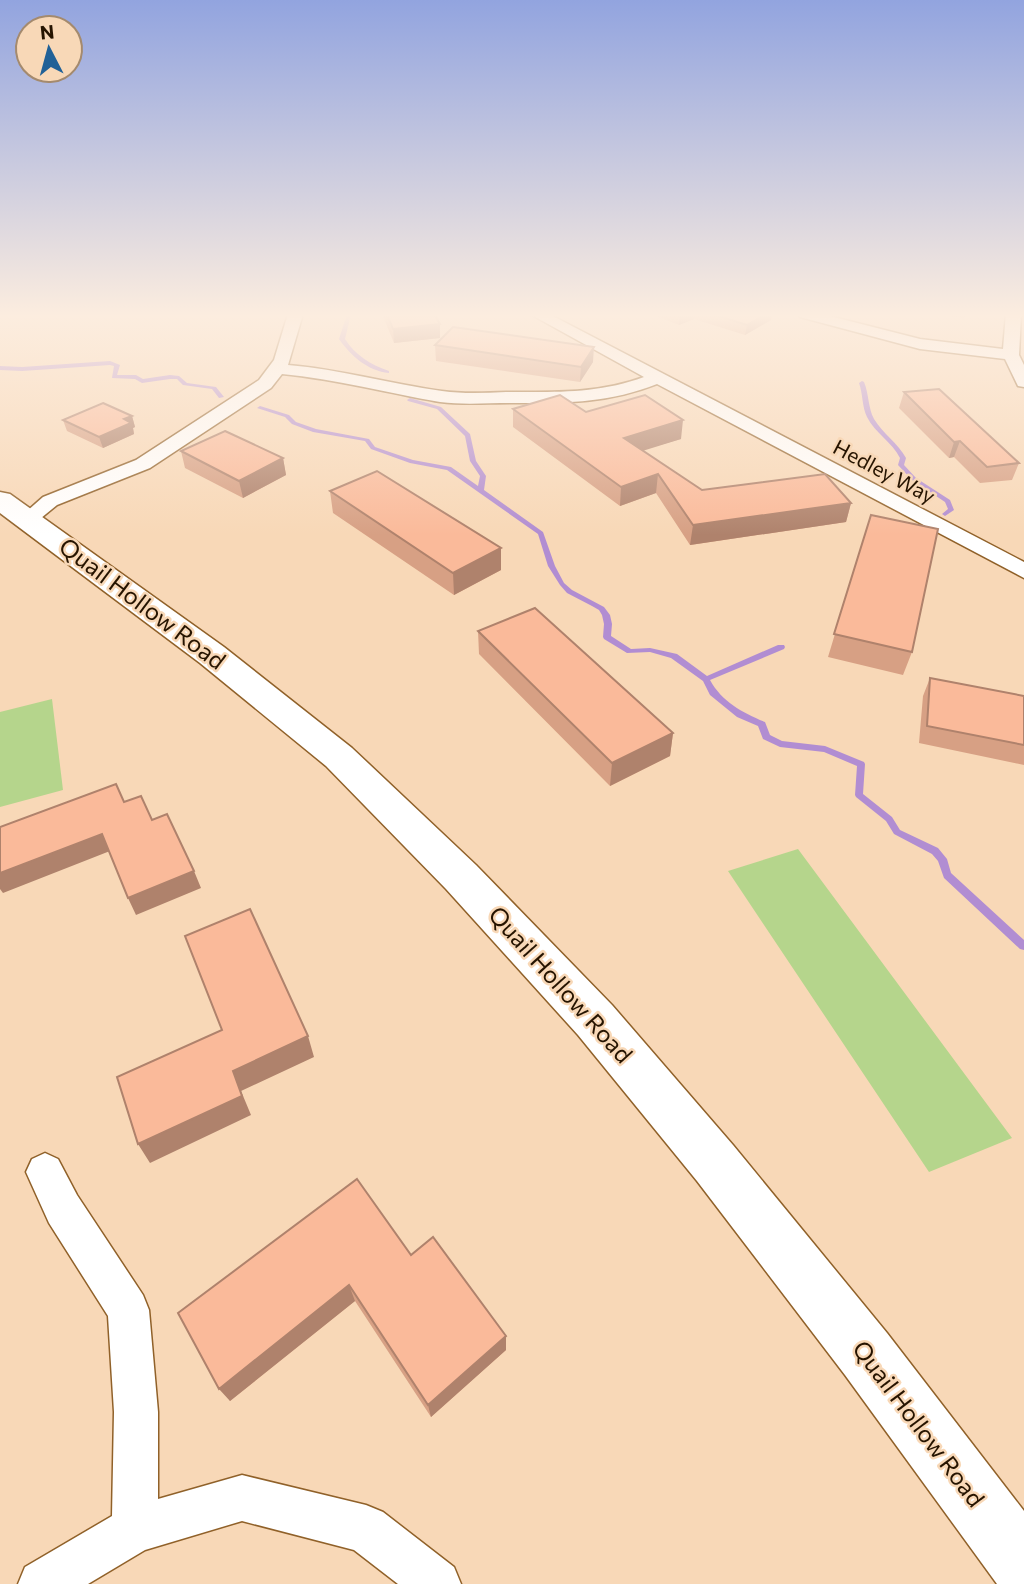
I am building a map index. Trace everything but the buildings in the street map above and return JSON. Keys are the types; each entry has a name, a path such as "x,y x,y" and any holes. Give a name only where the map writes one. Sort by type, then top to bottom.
{"main road":[{"name":"Quail Hollow Road","path":"14,510 212,655 340,757 461,877 595,1020 715,1163 866,1354 1024,1565"}],"street":[{"path":"14,510 97,495 123,482 131,471 259,388"},
{"path":"398,388 443,397 468,398 588,397 630,388"},
{"name":"Hedley Way","path":"679,388 1024,571"},
{"path":"46,1172 63,1209 128,1310 136,1412 135,1529"},
{"path":"42,1584 135,1529 242,1498 366,1529 437,1584"}],"green space":[{"path":"52,699 63,790 0,807 0,712"},
{"path":"798,849 1012,1138 929,1172 728,871"}],"waterway":[{"path":"213,388 221,397"},
{"path":"864,388 868,412 903,458 901,465 914,479 948,501 951,510 945,514"},
{"path":"410,400 439,408 468,435 473,461 483,476 481,489"},
{"path":"260,408 287,416 294,423 315,431 367,440 373,448 412,462 449,468 541,533 551,566 562,584 578,597 601,608 606,615 607,637 630,651 650,650 674,656 706,679"},
{"path":"706,679 781,647"},
{"path":"706,679 713,693 740,715 762,724 766,737 780,744 825,749 861,764 859,795 889,819 897,832 935,851 942,859 947,875 1024,946"}]}
